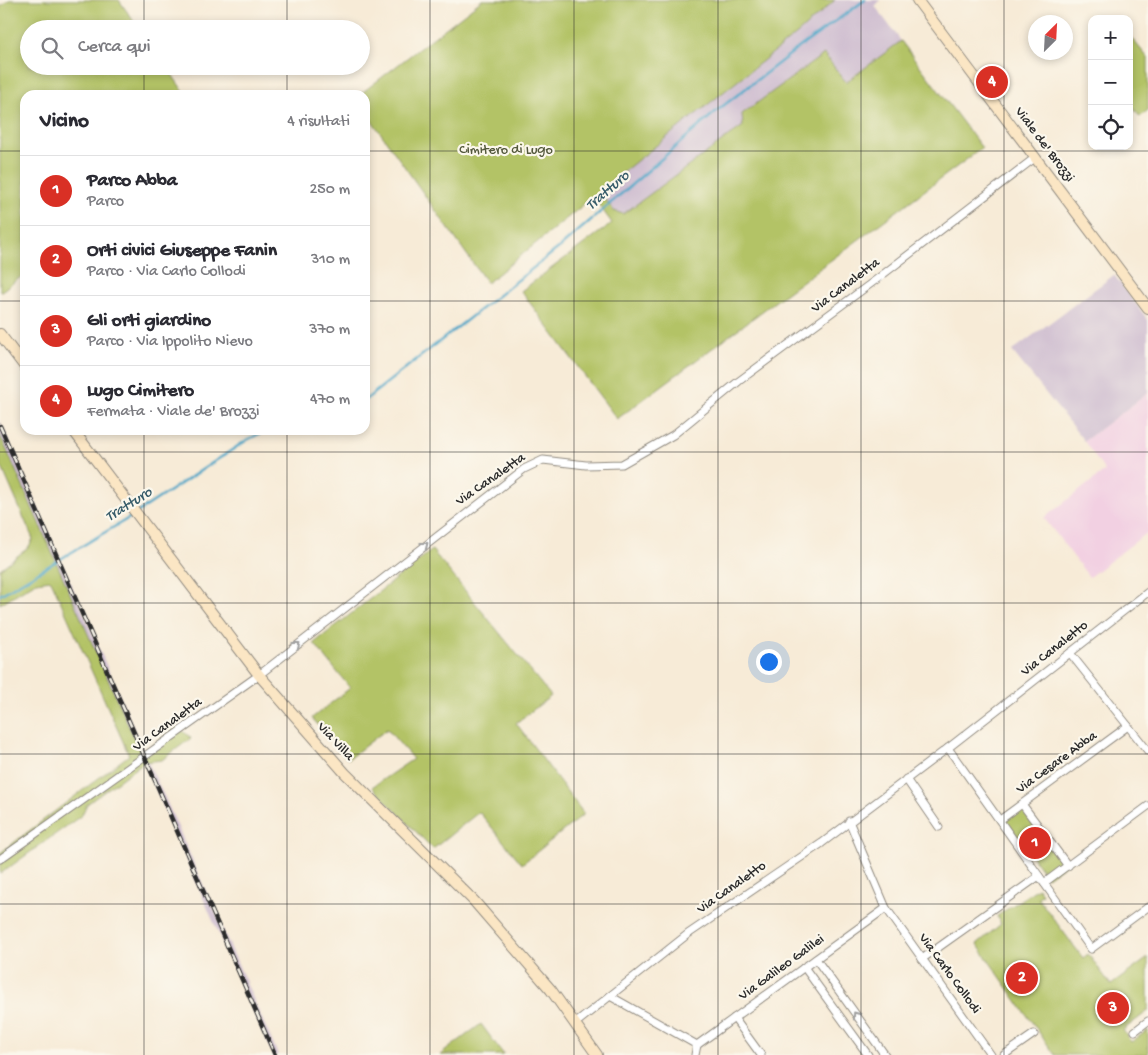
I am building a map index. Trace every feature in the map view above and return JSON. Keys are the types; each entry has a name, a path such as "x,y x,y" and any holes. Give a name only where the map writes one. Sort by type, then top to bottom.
{"street":[{"name":"Viale de' Brozzi","path":"917,0 1148,308"},
{"name":"Via Canaletta","path":"0,860 259,675 524,469 543,460 586,464 622,464 673,435 739,381 877,279 1036,157"},
{"path":"0,334 20,360"},
{"name":"Via Villa","path":"77,435 259,675 345,773 474,901 551,990 597,1055"},
{"name":"Via Canaletto","path":"576,1023 688,934 822,843 948,748 1148,592"},
{"path":"1070,653 1148,751"},
{"name":"Via Cesare Abba","path":"1000,820 1128,726"},
{"path":"948,748 1091,949 1148,907"},
{"path":"906,779 939,828"},
{"path":"1022,804 1068,866"},
{"path":"1044,883 1148,806"},
{"path":"850,821 886,908"},
{"path":"922,959 1039,876"},
{"name":"Via Galileo Galilei","path":"697,1045 886,908"},
{"name":"Via Carlo Collodi","path":"886,908 991,1055"},
{"path":"816,959 885,1055"},
{"path":"804,968 868,1055"},
{"path":"610,996 697,1045 695,1055"},
{"path":"734,1018 761,1055"},
{"path":"1135,1031 1148,1021"},
{"path":"1004,1055 1034,1034"}],"shaded area":[{"path":"835,0 880,0 875,6 901,41 845,82 824,54 742,114 744,126 623,214 614,211 599,191 798,33"},
{"path":"1114,275 1148,320 1148,393 1084,441 1012,351"},
{"path":"1148,393 1148,532 1089,577 1044,518 1105,471 1084,441"},
{"path":"0,421 144,752 141,754 0,435"},
{"path":"147,760 278,1055 273,1055 224,946 144,762"}],"green space":[{"path":"9,0 119,0 133,20 20,20 20,75 172,75 183,90 20,90 20,278 0,292 0,7"},
{"name":"Cimitero di Lugo","path":"482,0 835,0 798,33 599,191 614,211 623,214 743,126 742,114 824,54 846,82 901,41 982,148 617,419 521,291 612,223 593,197 487,283 370,118 370,90 365,90"},
{"path":"1133,40 1148,58 1148,110 1140,117 1133,108"},
{"path":"0,435 141,754 177,726 191,738 162,760 144,762 87,804 82,815 0,874 0,853 129,755 51,580 36,582 0,604 0,569 28,548 33,539 0,463"},
{"path":"432,550 551,696 516,723 584,814 522,864 479,812 433,849 372,787 413,759 387,729 348,759 312,718 350,688 314,643"},
{"path":"1022,808 1065,865 1047,877 1006,820"},
{"path":"1038,888 1042,894 1038,898 1083,958 1088,954 1111,985 1148,958 1148,1011 1123,1030 1131,1042 1148,1030 1148,1055 1055,1055 977,944 1001,924 997,916"},
{"path":"481,1024 504,1055 440,1055"}],"waterway":[{"name":"Tratturo","path":"370,396 560,247 719,109 865,0"},
{"name":"Tratturo","path":"138,512 257,435"},
{"name":"Tratturo","path":"0,595 134,515"}],"railway":[{"path":"0,426 275,1055"}],"place":[{"name":"Lugo Cimitero","path":"992,82"},
{"name":"Parco Abba","path":"1035,843"},
{"name":"Orti civici Giuseppe Fanin","path":"1022,978"},
{"name":"Gli orti giardino","path":"1113,1008"}]}
